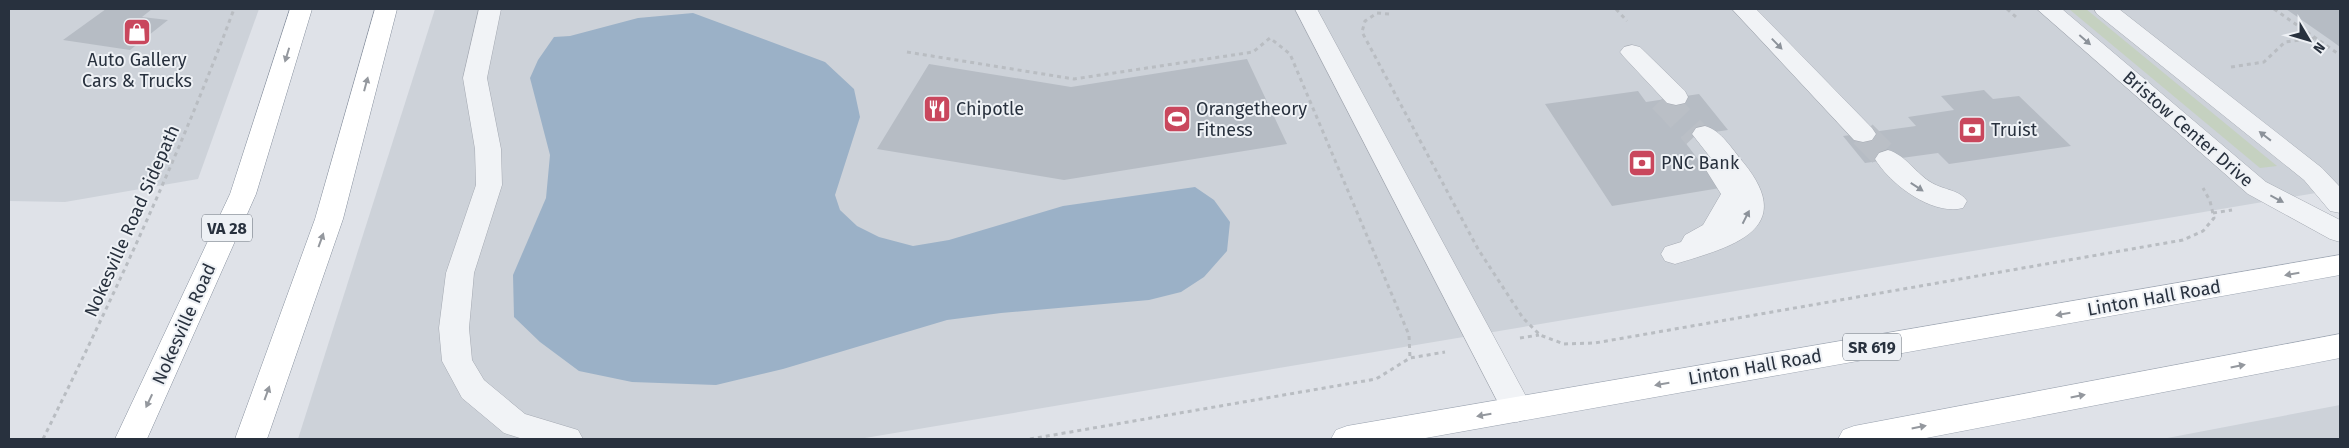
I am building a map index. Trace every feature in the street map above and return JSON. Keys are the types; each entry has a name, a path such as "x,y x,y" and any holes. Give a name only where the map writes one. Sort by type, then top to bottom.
{"main road":[{"name":"Nokesville Road","path":"131,439 243,194 301,9"},
{"path":"250,439 328,219 386,9"},
{"name":"Linton Hall Road","path":"1347,439 2340,265"},
{"path":"1854,439 2340,346"}],"lane":[{"path":"490,9 476,78 488,149 489,185 460,273 454,328 457,361 473,389 515,424 567,439"},
{"path":"1306,9 1517,409"},
{"path":"1743,9 1863,134"},
{"name":"Bristow Center Drive","path":"2048,9 2258,188 2340,232"},
{"path":"2105,9 2313,174 2340,204"},
{"path":"1626,53 1669,98"},
{"path":"1675,254 1720,240 1739,229 1749,216 1751,204 1748,189 1700,134"},
{"path":"1888,159 1911,184 1929,194 1953,201"}],"path":[{"name":"Nokesville Road Sidepath","path":"43,439 124,275 190,126 234,9"},
{"path":"2274,9 2340,55"},
{"path":"1389,14 1377,14 1365,20 1362,32 1478,249 1523,318 1540,335 1564,344 1595,343 2183,240 2203,231 2214,218 2213,213"},
{"path":"907,52 1074,80 1253,52 1270,38 1290,54 1409,335 1410,358 1376,379 1030,439"},
{"path":"2224,68 2264,62 2284,42 2317,38"}],"shaded area":[{"path":"9,9 259,9 198,179 65,202 9,201"},
{"path":"435,9 2340,9 2340,189 859,439 298,439"},
{"path":"2340,405 2340,439 2162,439"}],"green space":[{"path":"2069,9 2086,9 2277,166 2260,168"}],"water":[{"path":"693,13 825,62 854,89 860,117 835,195 840,210 857,226 879,237 913,246 949,240 1063,206 1195,187 1214,200 1230,222 1227,251 1204,277 1181,292 1149,300 1001,313 947,320 783,369 716,385 632,382 579,371 540,342 514,317 513,275 546,198 550,155 530,78 538,60 554,37 570,36 638,18"}],"building":[{"path":"106,9 152,9 142,17 168,20 130,50 63,40"},
{"path":"2286,9 2340,9 2340,47 2332,41"},
{"path":"1247,59 1287,144 1064,180 877,149 929,64 1071,87"},
{"name":"Truist","path":"1984,90 1993,99 2019,96 2071,146 1949,164 1938,153 1865,163 1843,136 1916,126 1908,117 1954,110 1941,96"},
{"name":"PNC Bank","path":"1638,91 1646,102 1699,94 1728,130 1681,137 1720,188 1612,206 1545,104"}],"tunnel":[{"path":"1662,99 1696,135"},
{"path":"1863,134 1888,159"}],"place":[{"name":"Auto Gallery Cars & Trucks","path":"137,32"},
{"name":"Chipotle","path":"937,109"},
{"name":"Orangetheory Fitness","path":"1177,119"},
{"name":"Truist","path":"1972,130"},
{"name":"PNC Bank","path":"1642,163"}]}
